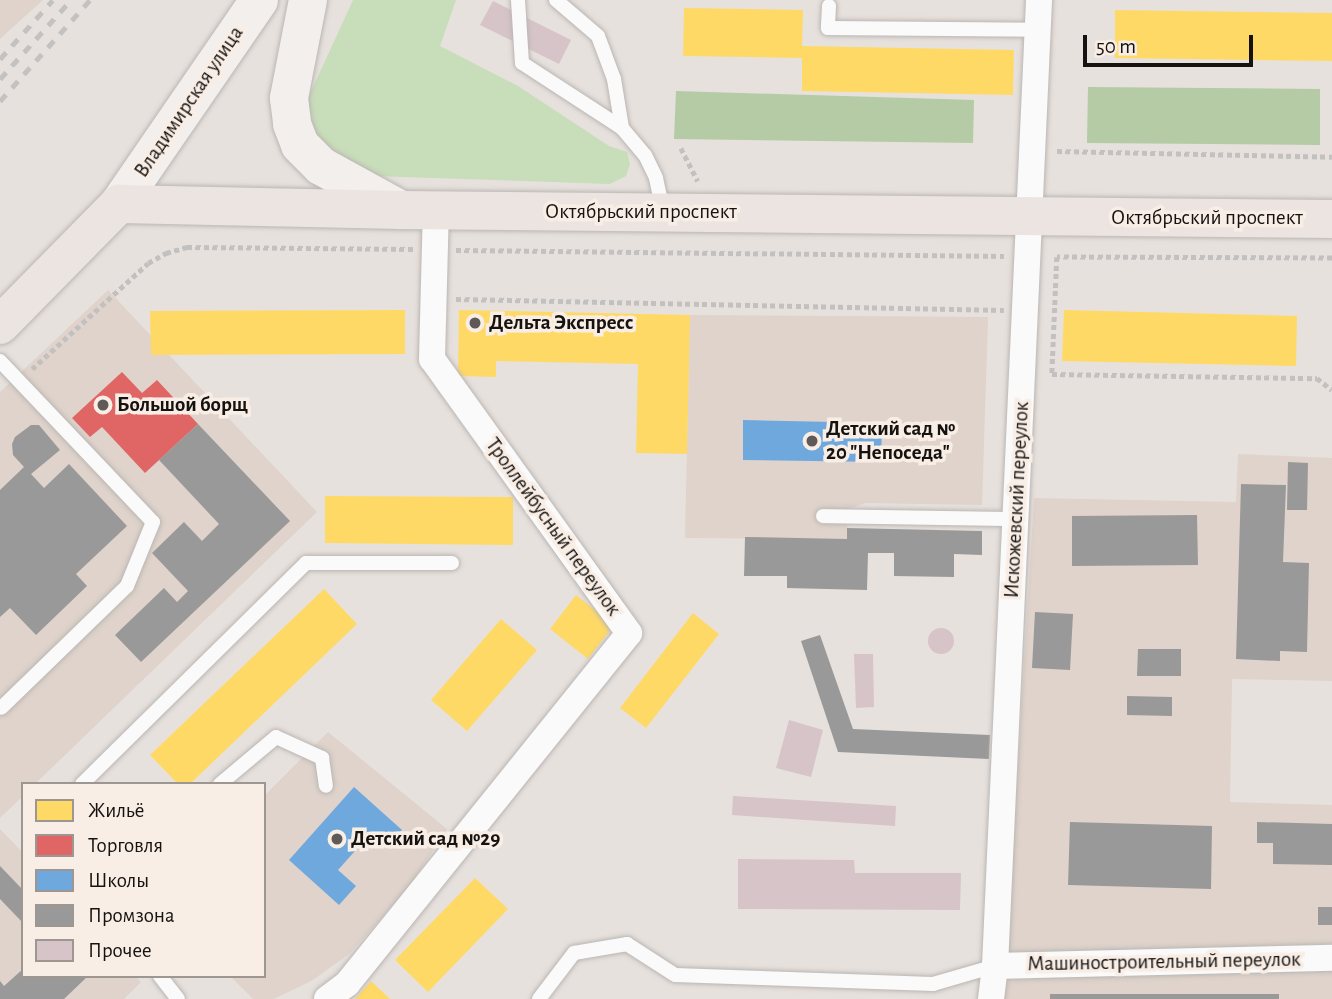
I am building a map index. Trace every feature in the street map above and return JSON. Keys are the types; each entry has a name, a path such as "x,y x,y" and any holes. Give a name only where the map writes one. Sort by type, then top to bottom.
{"main road":[{"name":"Владимирская улица","path":"119,204 259,0"},
{"path":"308,0 289,98 292,124 300,145 321,166 419,210"},
{"name":"Октябрьский проспект","path":"119,204 419,210 1332,219"},
{"path":"0,325 119,204"}],"street":[{"name":"Искожевский переулок","path":"991,999 995,966 1039,0"},
{"name":"Троллейбусный переулок","path":"327,999 347,984 629,633 432,359 435,250 419,210"},
{"name":"Машиностроительный переулок","path":"995,966 1332,958"}],"lane":[{"path":"518,0 522,63 622,128 645,155 656,178 663,212"},
{"path":"556,0 598,36 614,79 622,128"},
{"path":"829,6 828,28 1037,30"},
{"path":"0,361 153,522 127,586 1,708"},
{"path":"823,516 1016,519"},
{"path":"84,782 306,563 452,564"},
{"path":"222,782 276,737 322,758 326,786"},
{"path":"540,999 574,953 627,944 675,975 933,984 995,966"},
{"path":"162,978 178,999"}],"path":[{"path":"681,148 698,181"},
{"path":"1057,151 1332,157"},
{"path":"19,381 148,263 166,253 187,247 1332,258"},
{"path":"1057,257 1052,374 1317,377 1332,390"},
{"path":"434,299 1026,311"}],"shaded area":[{"path":"0,0 43,0 0,39"},
{"path":"108,290 317,512 37,782 21,782 21,798 0,818 0,392"},
{"path":"690,315 988,317 982,505 866,503 848,509 847,539 685,538"},
{"path":"1238,454 1332,458 1332,681 1232,679 1230,802 1332,805 1332,999 1004,999 1034,498 1236,502"},
{"path":"328,732 447,829 407,890 349,954 313,980 274,999 253,999 232,978 266,978 266,794"},
{"path":"0,829 21,851 21,978 137,978 141,982 124,999 0,999"}],"green space":[{"path":"353,0 456,0 440,46 518,86 609,146 627,152 630,164 626,176 610,184 373,176 314,140 308,98"},
{"path":"1088,87 1320,89 1320,145 1087,143"},
{"path":"676,91 974,100 973,143 674,139"}],"building: Жильё":[{"path":"684,8 803,10 802,46 1014,50 1013,95 802,91 802,58 683,56"},
{"path":"1115,10 1332,13 1332,61 1115,58"},
{"path":"405,310 405,354 151,355 150,311"},
{"path":"459,310 690,315 687,454 636,453 638,364 496,361 496,377 458,376"},
{"path":"1064,310 1297,316 1296,366 1062,361"},
{"path":"325,496 513,497 513,545 325,543"},
{"path":"324,589 357,624 192,782 176,782 150,755"},
{"path":"576,595 614,625 588,659 550,629"},
{"path":"693,613 719,634 646,728 620,708"},
{"path":"501,619 537,650 467,731 431,700"},
{"path":"475,878 508,909 428,992 395,960"},
{"path":"371,981 390,999 355,999"}],"building: Торговля":[{"path":"122,372 142,393 157,380 198,424 145,473 102,427 90,437 72,418"}],"building: Школы":[{"name":"Детский сад № 20 \"Непоседа\"","path":"743,420 882,423 881,462 743,460"},
{"name":"Детский сад №29","path":"354,787 402,830 388,846 372,832 338,870 356,886 339,905 289,860"}],"building: Промзона":[{"path":"198,424 290,521 141,662 115,635 164,588 177,602 188,591 152,553 184,522 202,541 219,524 159,460"},
{"path":"31,425 39,425 60,450 31,474 44,488 69,464 127,526 76,574 87,586 36,635 10,608 0,617 0,490 24,467 13,455 12,444 15,437"},
{"path":"1288,462 1308,463 1307,510 1287,510"},
{"path":"1241,484 1286,485 1283,562 1309,563 1307,652 1280,651 1280,661 1236,659"},
{"path":"1197,515 1198,565 1072,566 1072,516"},
{"path":"847,528 982,531 982,555 954,554 954,577 894,576 894,553 868,553 867,590 787,588 787,576 744,576 745,537 847,539"},
{"path":"1035,612 1073,614 1070,670 1032,668"},
{"path":"820,635 853,729 990,735 989,759 838,752 801,641"},
{"path":"1138,649 1181,649 1181,676 1137,676"},
{"path":"1127,696 1172,697 1172,716 1127,715"},
{"path":"1070,822 1212,826 1211,889 1068,885"},
{"path":"1257,822 1332,824 1332,865 1273,864 1273,843 1257,843"},
{"path":"0,866 21,888 21,921 0,899"},
{"path":"1318,907 1332,907 1332,925 1318,925"},
{"path":"21,971 21,978 86,978 64,999 0,999 0,981 4,986"},
{"path":"1050,994 1279,994 1279,999 1050,999"}],"building: Прочее":[{"path":"493,1 571,40 559,64 480,25"},
{"path":"941,628 950,632 954,641 950,650 941,654 932,650 928,641 932,632"},
{"path":"854,654 873,654 874,707 856,708"},
{"path":"789,720 823,730 811,777 776,768"},
{"path":"733,796 896,806 895,826 732,815"},
{"path":"738,859 854,860 855,873 961,873 960,910 738,909"}],"railway":[{"path":"0,59 53,0"},
{"path":"0,79 71,0"},
{"path":"0,101 90,0"}],"place":[{"name":"Дельта Экспресс","path":"475,323"},
{"name":"Большой борщ","path":"103,405"},
{"name":"Детский сад № 20 \"Непоседа\"","path":"812,441"},
{"name":"Детский сад №29","path":"337,839"}]}
